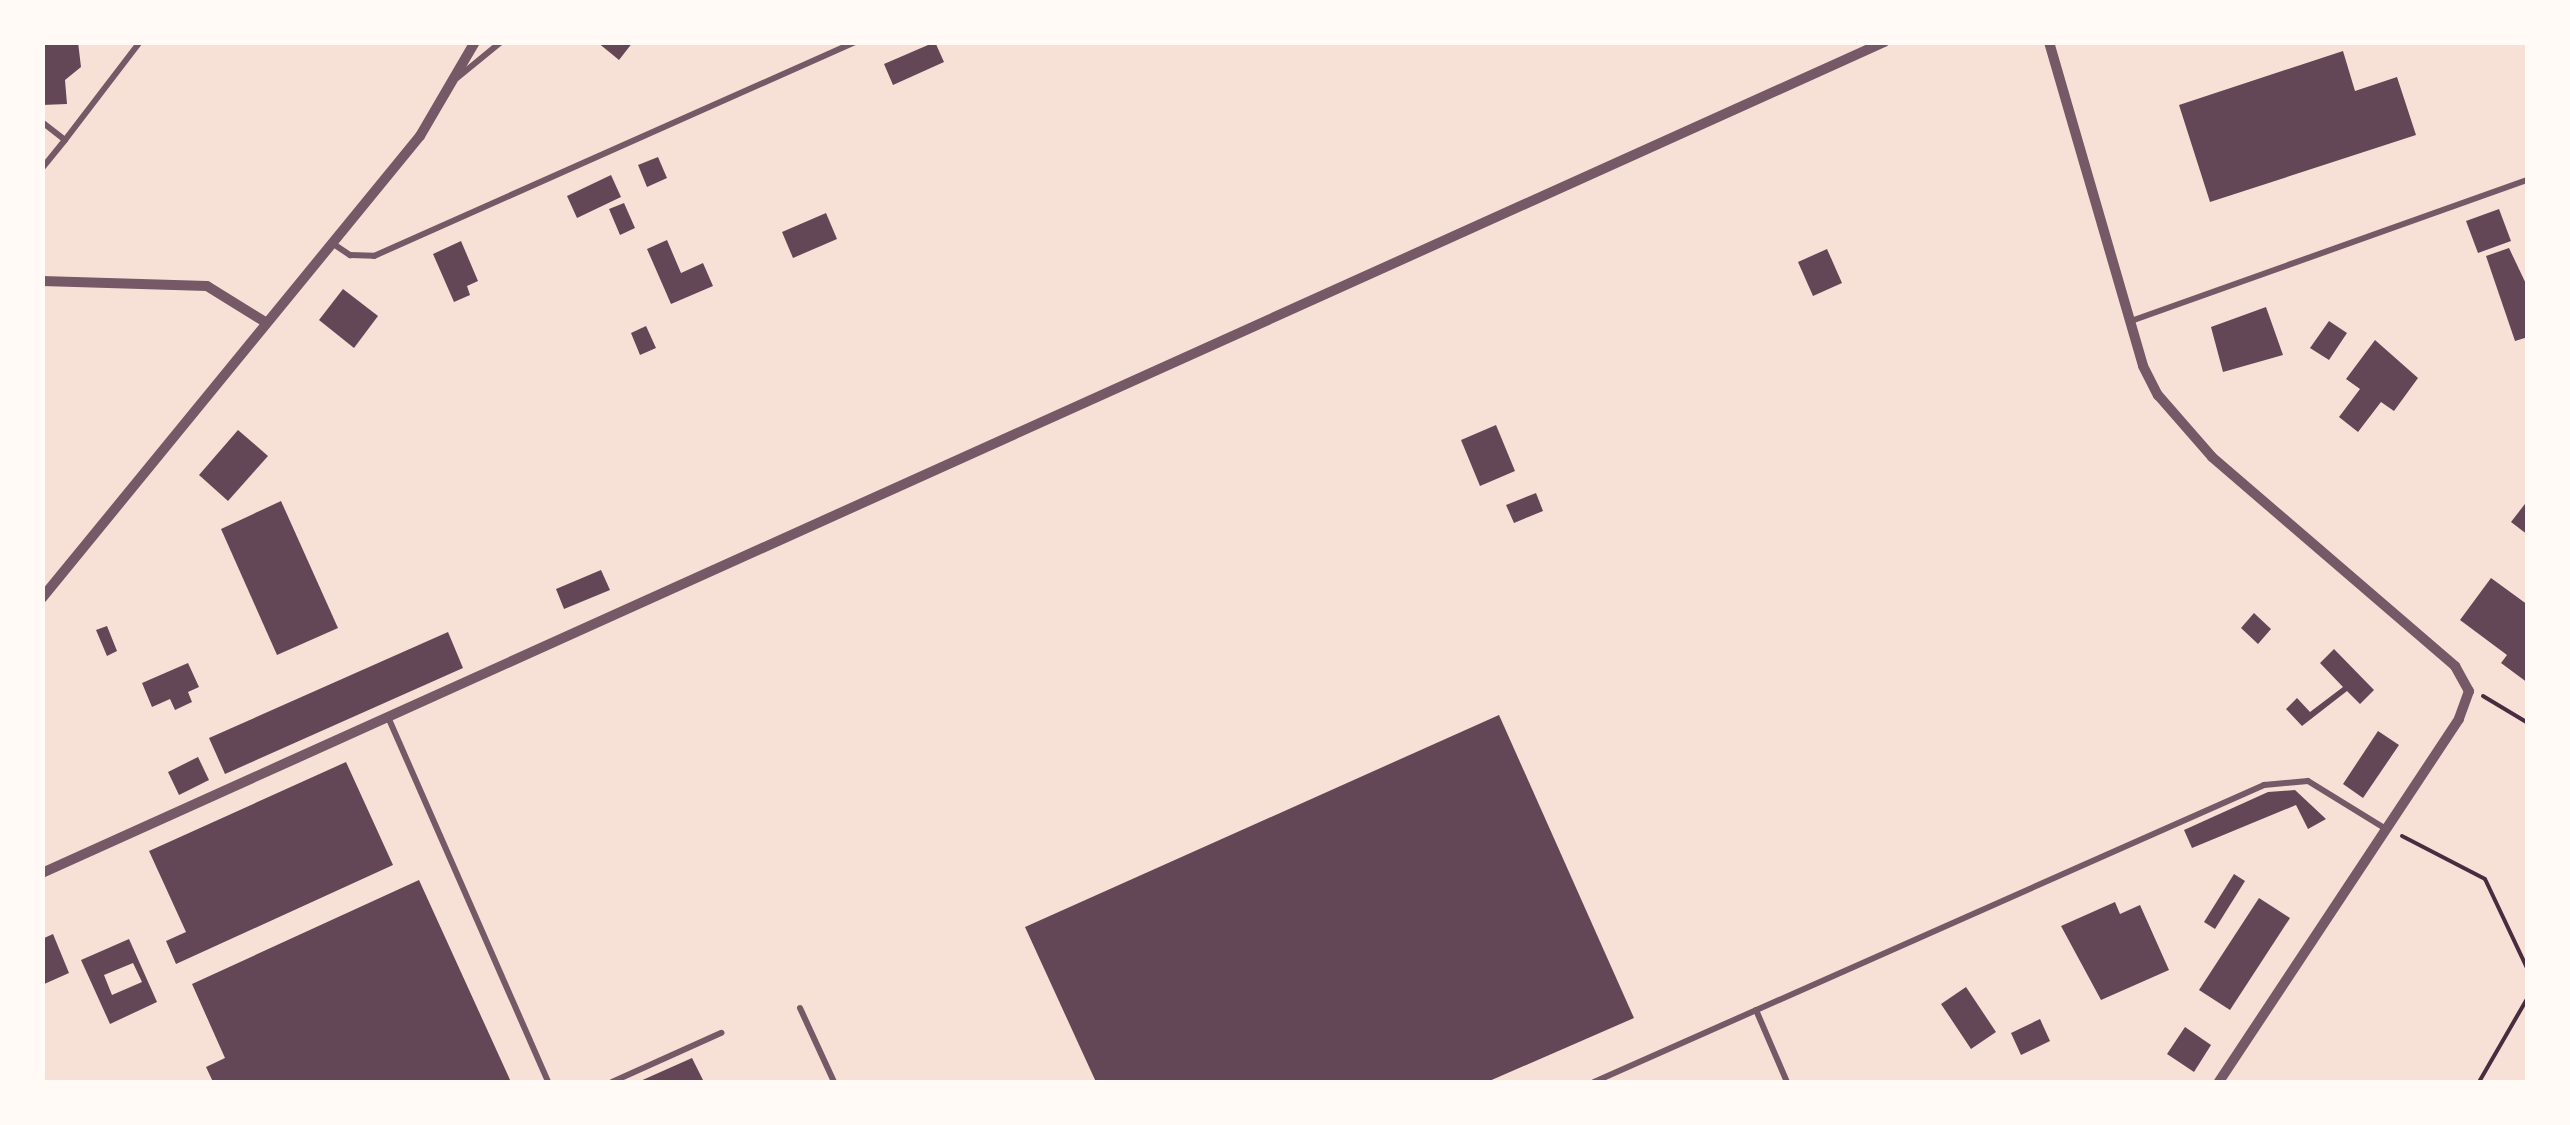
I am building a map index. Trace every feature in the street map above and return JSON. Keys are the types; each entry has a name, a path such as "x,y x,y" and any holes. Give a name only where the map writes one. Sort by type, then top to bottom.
{"street":[{"path":"42,598 420,136 475,42"},
{"path":"42,873 1884,42"},
{"path":"2049,42 2143,366 2185,430 2455,666 2469,691 2459,719 2219,1082"},
{"path":"42,281 207,286 265,322"}],"lane":[{"path":"456,79 501,42"},
{"path":"331,242 350,255 374,256 854,42"},
{"path":"42,168 137,44"},
{"path":"42,122 65,140"},
{"path":"2130,322 2528,180"},
{"path":"388,716 548,1082"},
{"path":"1594,1082 2264,784 2308,781 2386,829"},
{"path":"800,1008 834,1082"},
{"path":"1756,1010 1787,1082"},
{"path":"612,1082 721,1032"}],"path":[{"path":"2469,691 2528,723"},
{"path":"2386,829 2485,879 2528,970"},
{"path":"2479,1082 2528,997"}],"building":[{"path":"42,42 78,42 81,67 65,80 67,104 42,105"},
{"path":"597,42 633,42 619,60"},
{"path":"935,42 944,62 893,85 884,64"},
{"path":"2343,51 2355,91 2397,77 2416,135 2210,202 2179,105"},
{"path":"658,157 667,178 647,187 638,165"},
{"path":"611,175 621,197 577,218 567,196"},
{"path":"624,203 635,228 620,235 609,209"},
{"path":"2499,209 2511,241 2478,253 2466,221"},
{"path":"826,213 837,239 793,258 782,232"},
{"path":"667,240 681,273 703,263 713,286 671,304 647,249"},
{"path":"461,241 478,281 467,286 470,295 454,302 433,254"},
{"path":"2509,248 2528,288 2528,337 2515,341 2486,256"},
{"path":"1827,249 1842,283 1813,296 1798,262"},
{"path":"343,289 378,316 354,348 319,320"},
{"path":"2266,307 2283,355 2223,372 2211,327"},
{"path":"2329,321 2347,333 2329,360 2310,348"},
{"path":"646,326 656,348 640,355 631,333"},
{"path":"2375,340 2418,378 2394,411 2381,402 2358,432 2339,417 2360,389 2346,379"},
{"path":"1496,425 1515,471 1480,486 1461,440"},
{"path":"238,430 268,456 228,501 199,475"},
{"path":"1536,493 1543,511 1514,523 1506,505"},
{"path":"2528,500 2528,535 2511,522"},
{"path":"281,501 338,628 277,655 221,529"},
{"path":"601,570 610,590 564,609 556,589"},
{"path":"2491,578 2528,605 2528,683 2501,663 2507,655 2460,620"},
{"path":"2254,613 2271,629 2258,644 2241,628"},
{"path":"107,626 117,651 107,656 96,630"},
{"path":"448,632 463,668 225,774 209,738"},
{"path":"2334,649 2374,690 2360,704 2347,691 2302,726 2286,709 2297,698 2310,712 2343,687 2320,663"},
{"path":"188,663 199,687 188,692 192,702 175,710 170,699 152,707 142,683"},
{"path":"1499,715 1634,1018 1487,1082 1096,1082 1025,927"},
{"path":"2378,731 2399,745 2363,798 2343,784"},
{"path":"198,757 209,780 179,795 168,772"},
{"path":"346,762 393,865 176,964 166,941 186,932 149,851"},
{"path":"2295,790 2326,819 2308,829 2296,805 2192,848 2184,830 2268,792"},
{"path":"2234,874 2245,881 2215,929 2204,922"},
{"path":"419,880 511,1082 213,1082 206,1067 225,1058 192,984"},
{"path":"2259,898 2290,918 2230,1010 2199,990"},
{"path":"2115,902 2120,914 2140,905 2169,970 2101,1000 2061,926"},
{"path":"53,934 69,973 42,985 42,939"},
{"path":"129,939 157,1002 110,1024 81,960","holes":["133,963 142,982 112,995 104,975"]},
{"path":"1966,987 1996,1032 1971,1049 1941,1004"},
{"path":"2040,1019 2050,1041 2021,1055 2011,1033"},
{"path":"2185,1027 2211,1045 2194,1072 2167,1054"},
{"path":"692,1058 704,1082 638,1082"}]}
